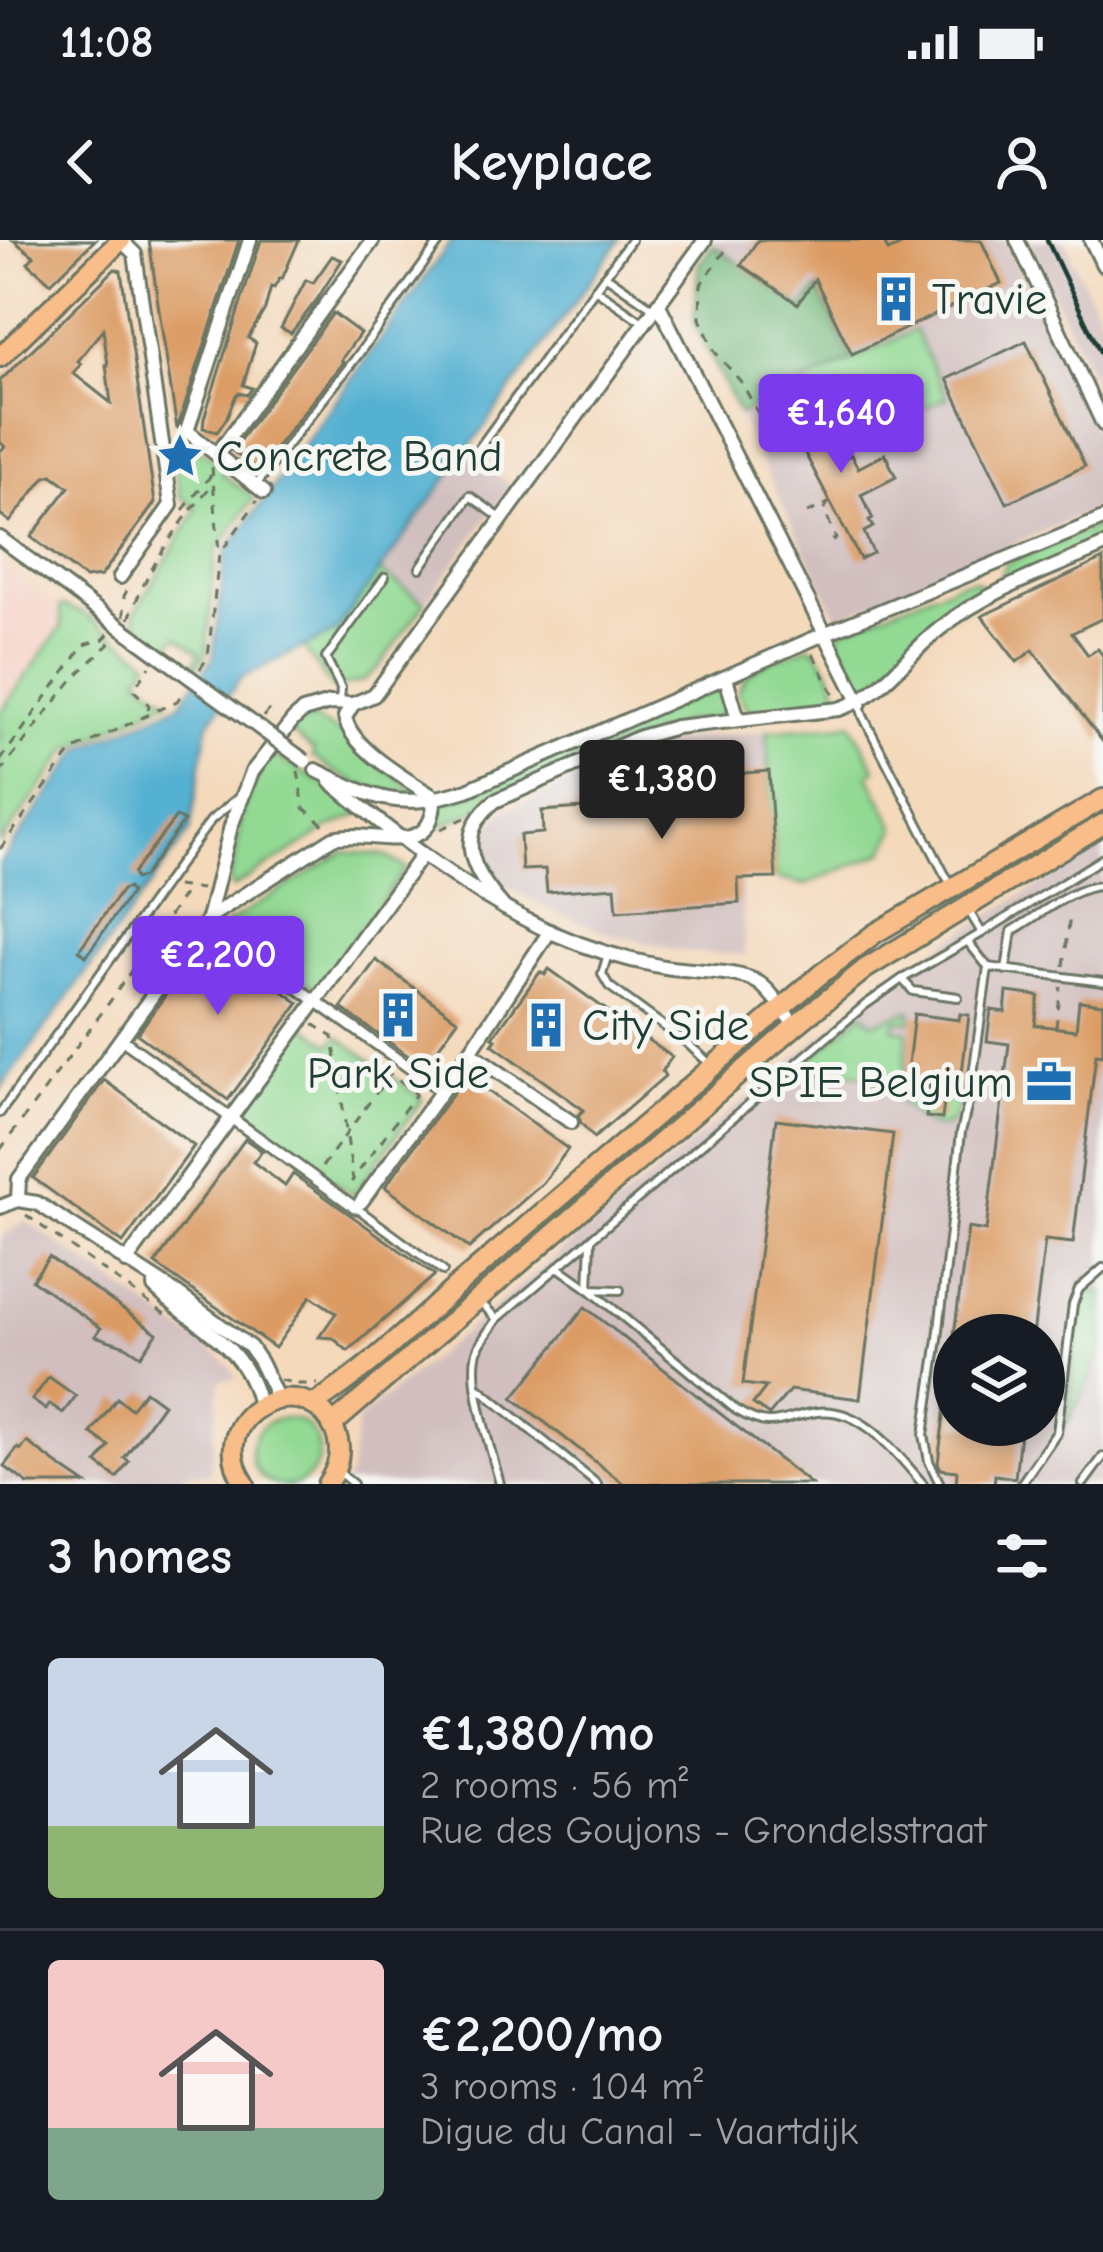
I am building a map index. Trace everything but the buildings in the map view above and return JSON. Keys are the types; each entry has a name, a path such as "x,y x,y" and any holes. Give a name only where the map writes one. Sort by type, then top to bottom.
{"main road":[{"path":"0,357 121,240"},
{"path":"313,1406 401,1336 780,1007 874,934 1103,799"},
{"path":"332,1425 865,969 1103,824"},
{"path":"241,1482 234,1459 235,1438 244,1420 268,1403 302,1400 332,1425 339,1448 332,1477"}],"street":[{"path":"121,240 135,254 171,505 126,580"},
{"path":"187,431 250,240"},
{"path":"218,453 373,240"},
{"path":"206,920 231,826 253,772 297,716 317,705 374,695 639,319 705,240"},
{"path":"1017,240 1103,424"},
{"path":"1091,240 1103,265"},
{"path":"652,304 860,703"},
{"path":"162,440 187,431"},
{"path":"187,431 260,488"},
{"path":"307,763 383,799 415,802 467,790 1103,519"},
{"path":"0,538 480,895 608,954 688,971 747,977 759,984 795,1026"},
{"path":"502,905 473,866 470,848 483,811 495,801 640,737 738,718 860,703 945,624 997,593 1103,545"},
{"path":"988,568 997,593"},
{"path":"727,678 738,718"},
{"path":"346,703 347,730 434,797"},
{"path":"18,1200 20,1179 206,920 333,838 363,835 403,840 422,832 434,813 434,797"},
{"path":"131,1266 422,855"},
{"path":"955,887 966,907"},
{"path":"206,920 442,1091"},
{"path":"120,1038 340,1197 359,1205 550,931"},
{"path":"470,1052 571,1122"},
{"path":"0,1208 18,1200 37,1203 240,1339 260,1362 268,1403"},
{"path":"131,1266 239,1359 268,1403"},
{"path":"217,1338 240,1339"}],"lane":[{"path":"260,488 441,240"},
{"path":"476,452 631,240"},
{"path":"605,275 652,304"},
{"path":"595,289 639,319"},
{"path":"419,568 470,496 502,519"},
{"path":"346,703 326,658 386,577"},
{"path":"860,703 955,887"},
{"path":"0,1113 212,820 242,793"},
{"path":"500,1484 475,1367 478,1350 497,1319 866,1005 1103,858"},
{"path":"1006,970 1012,932 1074,893 1103,886"},
{"path":"966,907 982,933"},
{"path":"940,1484 924,1435 961,1132 988,968 968,942"},
{"path":"608,954 602,974 609,986 712,1066"},
{"path":"988,968 1103,982"},
{"path":"902,979 913,991 958,998"},
{"path":"359,1205 443,1271"},
{"path":"589,1289 591,1239"},
{"path":"558,1267 752,1420 773,1424 818,1412 841,1414 865,1425 923,1484"},
{"path":"1021,1484 1057,1432 1078,1289 1103,1268"},
{"path":"589,1289 620,1291"},
{"path":"478,1300 497,1319"},
{"path":"477,1387 597,1484"},
{"path":"1083,1484 1103,1457"},
{"path":"332,1477 353,1484"}],"path":[{"path":"725,251 700,284 700,319 715,352 742,383 770,434"},
{"path":"762,419 787,410 807,395 811,401"},
{"path":"197,672 208,657 219,555 212,474 218,453"},
{"path":"154,551 212,474"},
{"path":"0,773 73,679 124,630 138,592 213,484"},
{"path":"219,555 260,488"},
{"path":"807,513 830,502 824,509 836,539 830,542"},
{"path":"125,612 126,580"},
{"path":"125,594 136,601"},
{"path":"0,761 84,645 104,639"},
{"path":"810,647 836,700"},
{"path":"150,713 149,705 133,690 152,664"},
{"path":"0,849 72,751 177,701 187,686"},
{"path":"264,718 274,704"},
{"path":"307,763 297,764 304,808 333,838"},
{"path":"422,832 431,833 483,811"},
{"path":"165,884 210,890"},
{"path":"0,1150 189,887"},
{"path":"311,1029 315,1024 333,1037 353,1180"},
{"path":"314,1178 390,1074 416,1094 340,1197"},
{"path":"18,1200 27,1217 181,1326"}],"shaded area":[{"path":"714,240 1005,240 1103,449 1103,506 838,618 693,322 696,265"},
{"path":"1028,240 1064,240 1103,323 1103,400"},
{"path":"467,453 511,486 425,603 380,571"},
{"path":"0,562 60,607 63,626 0,713"},
{"path":"767,731 776,878 741,880 745,955 685,952 610,934 508,887 487,865 485,833 506,811 653,748 693,738"},
{"path":"1103,846 1103,1474 1096,1484 342,1484 349,1478 358,1420 837,1023 952,938"},
{"path":"25,1220 231,1368 237,1379 220,1380 210,1473 184,1473 180,1484 0,1484 0,1239"}],"green space":[{"path":"713,245 802,308 818,289 852,360 739,415 694,323 698,265"},
{"path":"915,330 947,398 838,448 806,383"},
{"path":"186,447 201,450 225,468 222,474 254,498 216,551 206,654 196,669 192,666 200,653 177,636 167,648 137,627 135,612 197,509 180,496 176,463"},
{"path":"1103,523 1103,543 1010,583 1003,581 1007,563"},
{"path":"380,571 425,603 378,668 363,681 333,689 304,648 336,632"},
{"path":"973,580 979,582 979,595 948,615 870,686 860,683 838,638 842,630"},
{"path":"63,606 83,613 149,661 139,678 169,700 69,749 0,844 0,713 62,626"},
{"path":"811,646 830,671 839,701 765,713 748,710 738,694 748,675 767,662"},
{"path":"709,690 719,691 726,700 719,717 683,722 488,799 475,811 432,830 441,812 439,804"},
{"path":"313,719 346,736 414,793 371,788 324,765 288,730"},
{"path":"851,722 876,769 869,775 896,828 884,852 805,885 776,878 767,731"},
{"path":"271,754 341,794 361,814 331,827 232,888 229,882 245,806"},
{"path":"344,852 384,855 406,868 317,990 226,924"},
{"path":"908,1011 910,1022 896,1020 894,1029 908,1031 903,1086 960,1089 950,1123 937,1127 925,1123 884,1088 839,1070 809,1074 776,1090 863,1013 873,1023"},
{"path":"304,1025 331,1045 338,1036 423,1099 353,1195 240,1112"},
{"path":"1088,1291 1103,1293 1103,1344 1066,1425 1081,1297"},
{"path":"272,1421 298,1421 316,1439 316,1465 298,1483 272,1483 254,1465 254,1439"}],"water":[{"path":"452,240 620,240 336,631 241,678 208,724 190,831 0,1090 0,863 81,749 180,704 213,658 226,552"}],"railway":[{"path":"1047,240 1103,358"}],"place":[{"name":"Travie","path":"896,299"},
{"name":"Concrete Band","path":"180,456"},
{"name":"Park Side","path":"398,1015"},
{"name":"City Side","path":"546,1025"},
{"name":"SPIE Belgium","path":"1049,1082"}]}
